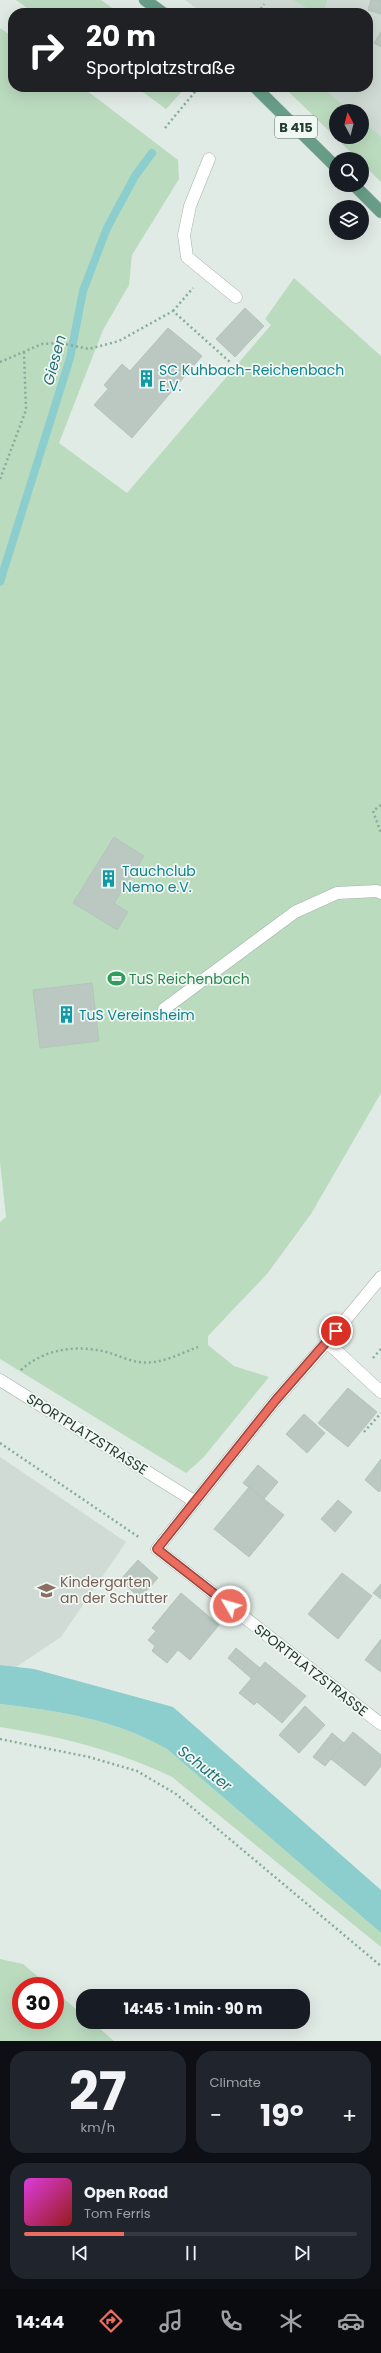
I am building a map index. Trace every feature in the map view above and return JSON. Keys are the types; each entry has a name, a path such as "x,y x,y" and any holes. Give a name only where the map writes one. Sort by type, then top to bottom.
{"main road":[{"path":"145,0 156,8"},
{"name":"B 415","path":"260,92 329,160"},
{"path":"361,192 381,212"}],"street":[{"path":"209,159 190,206 184,236 187,257 236,297"},
{"path":"164,1009 295,912 337,893 377,891 381,893"},
{"path":"157,1549 275,1401 328,1342 381,1277"},
{"path":"328,1342 381,1392"},
{"name":"SPORTPLATZSTRASSE","path":"3,1382 194,1502"},
{"name":"SPORTPLATZSTRASSE","path":"157,1549 381,1724"}],"path":[{"path":"261,8 264,4"},
{"path":"165,128 195,92"},
{"path":"0,362 42,344 60,343 89,349 119,341 173,311 206,274"},
{"path":"173,311 231,363"},
{"path":"0,480 26,410 24,352"},
{"path":"381,805 373,811 381,833"},
{"path":"3,1382 32,1360 62,1350 83,1347 139,1362 161,1361 198,1347"},
{"path":"364,1432 381,1413"},
{"path":"0,1443 157,1549"},
{"path":"0,1739 89,1757 137,1771 176,1794 381,1966"}],"shaded area":[{"path":"185,0 381,0 381,182 369,170 369,152 351,152 343,144 369,144 369,104 329,104 329,131 289,92 373,92 373,8 196,8"},
{"name":"Kindergarten an der Schutter","path":"0,1457 126,1542 61,1637 16,1667 0,1665"}],"green space":[{"path":"16,0 101,0 112,8 27,8"},
{"path":"294,0 327,0 325,8 306,8"},
{"path":"0,28 8,34 8,92 89,92 178,160 179,179 132,255 129,285 103,330 59,443 127,493 271,325 265,319 294,278 381,356 381,1093 311,1214 267,1274 208,1336 208,1345 234,1366 269,1377 203,1458 186,1473 0,1359 0,1222 6,1217 0,1162"},
{"path":"143,92 181,92 166,109"},
{"path":"289,92 327,92 342,104 329,104 329,131"},
{"path":"369,127 381,137 381,182 369,170 369,152 351,152 343,144 369,144"},
{"path":"0,1704 65,1713 107,1723 127,1730 167,1749 381,1933 381,1947 172,1777 130,1759 109,1752 67,1740 0,1727"},
{"path":"0,1959 23,1964 38,1977 12,1977 12,2029 64,2029 64,1999 76,2009 76,2029 100,2029 114,2041 0,2041"}],"water":[{"name":"Schutter","path":"0,1665 34,1669 173,1707 381,1890 381,1933 167,1749 127,1730 107,1723 65,1713 0,1704"}],"building":[{"path":"371,0 381,0 381,14 373,12 373,8 369,8"},
{"path":"381,32 381,47 374,43"},
{"path":"245,308 264,326 235,357 216,339"},
{"name":"SC Kuhbach-Reichenbach E.V.","path":"168,328 202,356 132,438 94,405 108,389 104,385 122,364 130,371"},
{"name":"Tauchclub Nemo e.V.","path":"114,837 144,856 114,903 128,912 117,930 73,903"},
{"name":"TuS Vereinsheim","path":"92,983 99,1041 40,1048 33,990"},
{"path":"348,1388 377,1412 348,1447 318,1423"},
{"path":"304,1414 325,1433 307,1453 286,1434"},
{"path":"381,1459 381,1489 379,1492 365,1480"},
{"path":"258,1465 278,1482 264,1499 243,1483"},
{"path":"249,1487 284,1515 249,1557 214,1529"},
{"path":"338,1500 352,1512 335,1532 321,1519"},
{"path":"138,1560 158,1578 140,1598 120,1580"},
{"path":"342,1573 372,1596 338,1639 308,1614"},
{"path":"381,1584 381,1599 373,1593"},
{"path":"181,1593 219,1625 190,1660 178,1650 167,1663 152,1651 155,1646 148,1640 156,1631 152,1628"},
{"path":"381,1639 381,1672 365,1660"},
{"path":"236,1648 260,1668 251,1678 228,1658"},
{"path":"265,1662 306,1696 282,1723 257,1702 254,1705 239,1693"},
{"path":"305,1706 325,1725 299,1753 279,1735"},
{"path":"353,1732 381,1755 381,1766 365,1786 331,1759"},
{"path":"332,1733 344,1743 325,1766 313,1757"}],"waterway":[{"name":"Giesen","path":"0,582 70,358 83,291 107,228 135,176 152,153"}],"place":[{"name":"SC Kuhbach-Reichenbach E.V.","path":"146,378"},
{"name":"Tauchclub Nemo e.V.","path":"109,879"},
{"name":"TuS Reichenbach","path":"116,979"},
{"name":"TuS Vereinsheim","path":"66,1015"},
{"name":"Kindergarten an der Schutter","path":"47,1590"}],"route":[{"path":"230,1606 157,1549 275,1401 336,1331"}]}
